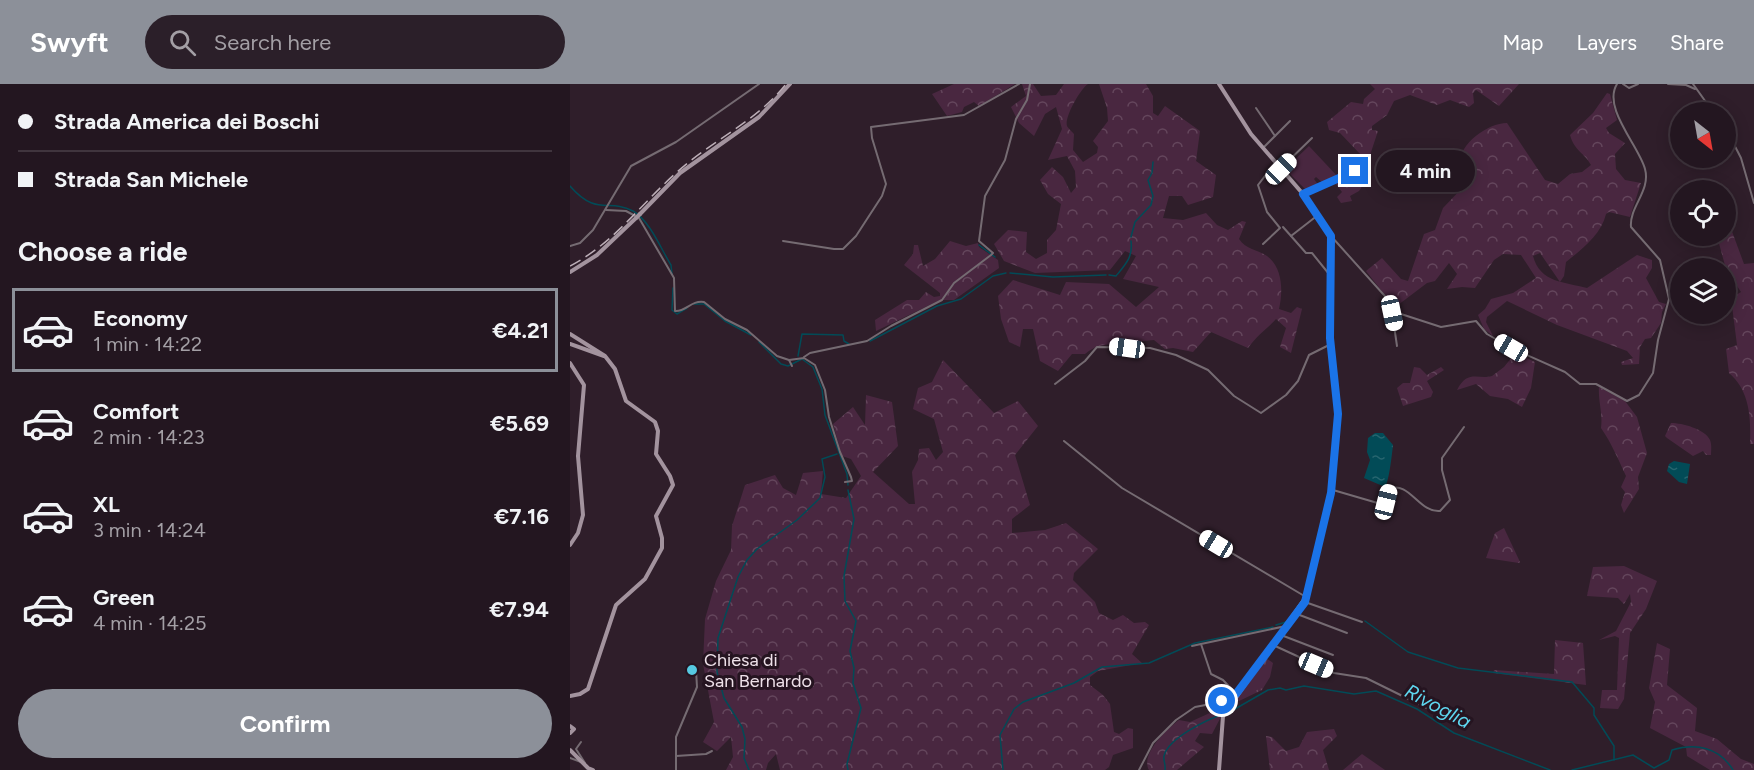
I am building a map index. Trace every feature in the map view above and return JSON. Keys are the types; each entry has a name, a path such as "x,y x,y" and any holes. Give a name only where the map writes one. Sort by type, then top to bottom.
{"street":[{"path":"570,246 580,243 593,230 632,166 644,157 676,142 721,109 750,93 759,84"},
{"path":"570,272 609,245 680,173 759,117 790,84"},
{"path":"783,241 843,249 856,236 882,196 886,184 872,138 872,127 964,114 1019,84"},
{"path":"606,208 626,211 639,218 668,263 673,276 675,311 682,311 694,302 704,302 725,319 747,330 777,356 791,363 810,353 862,344 942,300 954,283 993,253 979,241 984,200 1005,160 1016,119 1027,100 1030,84"},
{"path":"1219,84 1262,149 1303,194 1331,236 1381,290 1391,305 1405,316 1438,327 1476,321 1487,334 1511,348 1565,372 1580,384 1596,384 1627,401 1640,395 1653,373 1658,340 1669,299 1660,260 1631,227 1646,176 1643,164 1619,121 1613,94 1617,84"},
{"path":"1623,84 1629,88 1638,84"},
{"path":"1668,84 1686,85 1697,90"},
{"path":"1693,84 1706,102"},
{"path":"1256,108 1275,136"},
{"path":"1262,149 1290,121"},
{"path":"1281,169 1312,138"},
{"path":"1736,148 1754,203"},
{"path":"1263,244 1281,228 1267,212 1258,185 1275,163"},
{"path":"1303,194 1353,172 1359,167"},
{"path":"1291,236 1318,215"},
{"path":"1283,226 1306,253 1312,253 1331,276"},
{"path":"1219,770 1223,716 1236,694 1297,614 1305,600 1331,490 1338,414 1331,344 1331,236"},
{"path":"1391,305 1397,346"},
{"path":"570,334 605,356 618,374 627,401 655,422 658,431 656,454 670,476 672,485 656,516 663,542 659,554 645,579 616,604 588,689 570,696"},
{"path":"570,344 605,356"},
{"path":"1054,384 1085,361 1097,347 1155,349 1183,358 1208,370 1234,396 1260,413 1286,395 1298,381 1308,355 1331,344"},
{"path":"804,358 814,365 825,390 829,417 842,460 852,481 845,482"},
{"path":"570,363 584,385 578,456 582,515 578,533 570,546"},
{"path":"1331,490 1382,504 1393,487 1409,492 1419,504 1429,510 1437,511 1444,508 1450,500 1442,470 1442,458 1464,427"},
{"path":"1064,441 1122,488 1305,600 1362,622"},
{"path":"1297,614 1347,633"},
{"path":"1192,646 1288,626"},
{"path":"1281,635 1333,655"},
{"path":"1200,644 1211,674 1223,680 1236,694"},
{"path":"1273,645 1334,673 1366,678 1437,713"},
{"path":"676,770 676,737 697,687 696,670"},
{"path":"1139,770 1153,743 1176,720 1195,707 1216,703 1236,694"},
{"path":"570,726 574,729 570,733"},
{"path":"581,742 576,749 588,768"},
{"path":"570,750 581,762 593,770"},
{"path":"676,756 706,754 712,751"},
{"path":"570,758 581,762"}],"green space":[{"path":"954,84 1015,84 979,106 974,102 964,107 962,112 947,116 932,94"},
{"path":"1022,84 1033,84 1041,96 1056,95 1064,84 1088,84 1073,104 1067,122 1067,126 1074,134 1073,150 1083,162 1097,153 1098,147 1093,141 1108,121 1107,108 1099,84 1146,84 1153,96 1153,113 1158,116 1165,106 1200,131 1196,161 1216,175 1213,197 1188,205 1182,196 1169,196 1163,218 1183,220 1206,213 1217,225 1228,230 1242,221 1246,222 1239,239 1248,247 1267,256 1276,267 1281,288 1279,309 1291,313 1297,307 1302,309 1291,353 1280,347 1286,328 1276,319 1248,348 1211,332 1193,352 1173,348 1165,349 1154,340 1141,341 1136,347 1103,345 1085,354 1072,354 1058,371 1040,361 1033,329 1023,329 1020,347 1009,342 1001,319 998,296 1013,280 1060,295 1066,282 1109,284 1136,307 1159,287 1123,279 1136,256 1125,251 1110,270 1035,273 1004,261 994,244 1008,230 1027,232 1026,252 1036,259 1047,253 1047,240 1056,230 1061,204 1048,194 1040,180 1052,167 1063,177 1071,193 1076,187 1075,171 1067,156 1048,160 1062,129 1056,107 1045,114 1034,136 1019,123 1011,107 1026,96"},
{"path":"1370,84 1519,84 1499,106 1476,90 1473,93 1474,103 1469,107 1450,100 1437,105 1410,95 1394,101 1387,115 1372,126 1372,130 1378,131 1365,170 1365,182 1359,191 1350,196 1352,201 1341,203 1337,197 1342,192 1336,184 1359,169 1362,156 1340,133 1329,130 1327,122 1351,102 1363,104 1364,99 1375,89"},
{"path":"1607,93 1610,94 1617,120 1606,128 1609,133 1625,143 1615,154 1616,169 1625,180 1641,183 1630,217 1609,212 1606,214 1595,235 1566,262 1564,276 1560,282 1587,288 1637,255 1652,260 1652,268 1646,278 1659,302 1666,304 1662,312 1661,323 1651,338 1645,339 1640,347 1639,364 1622,365 1621,362 1633,358 1627,351 1557,325 1507,301 1487,317 1486,322 1493,336 1484,329 1478,315 1491,299 1513,293 1536,278 1521,255 1503,254 1494,260 1475,288 1447,289 1457,274 1449,263 1435,281 1427,283 1398,305 1392,304 1366,271 1382,258 1401,279 1408,281 1424,234 1435,230 1443,208 1467,183 1469,176 1460,172 1461,154 1473,138 1490,127 1507,123 1545,180 1558,184 1570,174 1582,172 1591,165 1574,145 1570,135 1593,113","holes":["1540,253 1560,282 1541,272 1533,256"]},
{"path":"1309,146 1339,178 1324,184 1316,177 1314,179 1319,186 1306,190 1285,169"},
{"path":"950,241 966,246 978,243 979,247 998,260 999,268 954,300 940,300 876,331 875,320 907,300 919,300 926,292 934,297 940,296 940,293 904,265 913,254 914,245 918,245 923,266 935,259"},
{"path":"1736,242 1744,264 1754,263 1754,444 1750,444 1750,424 1745,397 1736,380 1729,373 1726,349 1737,345 1734,324 1736,295 1741,292 1736,284 1736,258 1723,258 1720,246 1736,246"},
{"path":"1512,357 1524,357 1535,362 1531,388 1522,407 1508,399 1490,396 1476,384 1457,390 1469,377 1492,376"},
{"path":"943,360 994,413 1018,401 1038,426 1015,455 1030,505 1012,519 1012,533 1045,530 1066,523 1098,549 1074,573 1073,580 1095,602 1099,613 1113,620 1123,615 1134,623 1145,622 1149,625 1132,654 1142,663 1098,671 1090,677 1090,685 1110,704 1114,732 1119,734 1128,728 1133,729 1133,748 1113,755 1109,767 1105,770 780,770 776,754 768,763 766,770 726,770 733,757 731,737 717,751 703,742 714,722 703,664 705,619 716,581 731,550 732,526 745,485 775,475 783,488 796,495 803,473 823,471 821,494 846,498 861,476 851,459 842,456 833,424 853,407 865,425 866,395 892,402 898,446 873,472 909,504 915,504 912,472 918,460 919,449 929,448 936,460 943,452 934,419 913,409 918,388 932,382"},
{"path":"1414,367 1420,368 1427,375 1441,367 1444,370 1427,381 1433,392 1431,397 1403,406 1397,388 1403,383 1410,383"},
{"path":"1599,387 1625,401 1637,417 1647,453 1638,477 1639,489 1624,513 1621,505 1625,492 1621,487 1626,476 1601,428"},
{"path":"1671,423 1687,425 1707,436 1710,440 1711,455 1706,455 1703,451 1693,456 1667,438 1665,436"},
{"path":"1504,528 1519,563 1486,558 1495,533"},
{"path":"1624,566 1657,581 1646,609 1630,633 1624,699 1618,709 1600,708 1602,690 1617,690 1619,638 1615,636 1599,640 1616,631 1631,602 1630,594 1624,604 1618,598 1587,596 1593,567"},
{"path":"1555,640 1583,643 1586,685 1493,673 1494,670 1554,674"},
{"path":"1657,643 1670,649 1667,685 1697,708 1695,731 1717,739 1741,759 1754,764 1754,770 1710,770 1687,756 1686,747 1650,728 1655,702 1649,688"},
{"path":"1266,658 1273,663 1270,677 1262,690 1239,701 1236,698"},
{"path":"1223,707 1225,709 1212,734 1200,733 1195,741 1204,747 1177,770 1149,770 1147,764 1151,750 1174,724 1179,720 1190,722"},
{"path":"1334,729 1337,736 1323,750 1329,770 1270,770 1266,736 1272,737 1286,751 1299,747 1307,732"},
{"path":"1362,754 1385,770 1343,770"}],"water":[{"path":"1375,433 1383,433 1393,445 1385,487 1364,478 1370,460 1367,452 1368,438"},
{"path":"1674,461 1690,464 1687,484 1679,482 1667,471 1669,464"}],"waterway":[{"path":"1131,237 1135,222 1151,205 1153,196 1148,180 1152,173 1153,162"},
{"path":"570,186 588,201 595,204 624,207 645,221 671,265 672,274"},
{"path":"1109,275 1116,276 1126,264 1131,252 1131,241"},
{"path":"979,245 995,257"},
{"path":"870,341 937,306 961,299 993,276 1006,273"},
{"path":"1010,273 1053,277 1106,275"},
{"path":"673,288 672,310 677,314 687,308"},
{"path":"694,304 704,304 725,321 751,335"},
{"path":"798,356 802,334 843,335 844,341 849,344"},
{"path":"759,342 781,364 788,366 802,359 813,367 822,389 825,415 847,474 848,485"},
{"path":"749,770 744,758 745,739 742,727 724,698 717,672 718,638 738,577 747,560 757,549 797,520 820,498 825,477 822,459 837,454"},
{"path":"848,490 854,519 844,576 845,601 856,621 850,651 854,668 853,683 861,708 847,764 848,770"},
{"path":"1365,621 1408,652 1458,668 1572,682 1594,708 1594,715 1614,746 1614,760"},
{"path":"1276,625 1286,622"},
{"path":"1003,770 1000,735 1014,709 1023,702 1074,683 1102,667 1149,663 1195,643 1273,627"},
{"name":"Rivoglia","path":"1228,713 1268,690 1280,688 1286,690 1304,686 1354,694 1376,691 1417,709 1454,733 1550,770"},
{"name":"Rivoglia","path":"1165,770 1164,756 1173,743 1199,725 1224,714"},
{"name":"Rivoglia","path":"1572,770 1633,755 1654,768 1669,760 1672,750 1690,747 1714,752 1721,756 1733,770"}],"railway":[{"path":"570,266 600,246 676,173 761,109 786,84"}],"place":[{"name":"Chiesa di San Bernardo","path":"692,670"}],"route":[{"path":"1222,701 1236,694 1281,635 1303,604 1309,586 1331,493 1338,402 1330,338 1331,236 1303,194 1355,171"}]}
